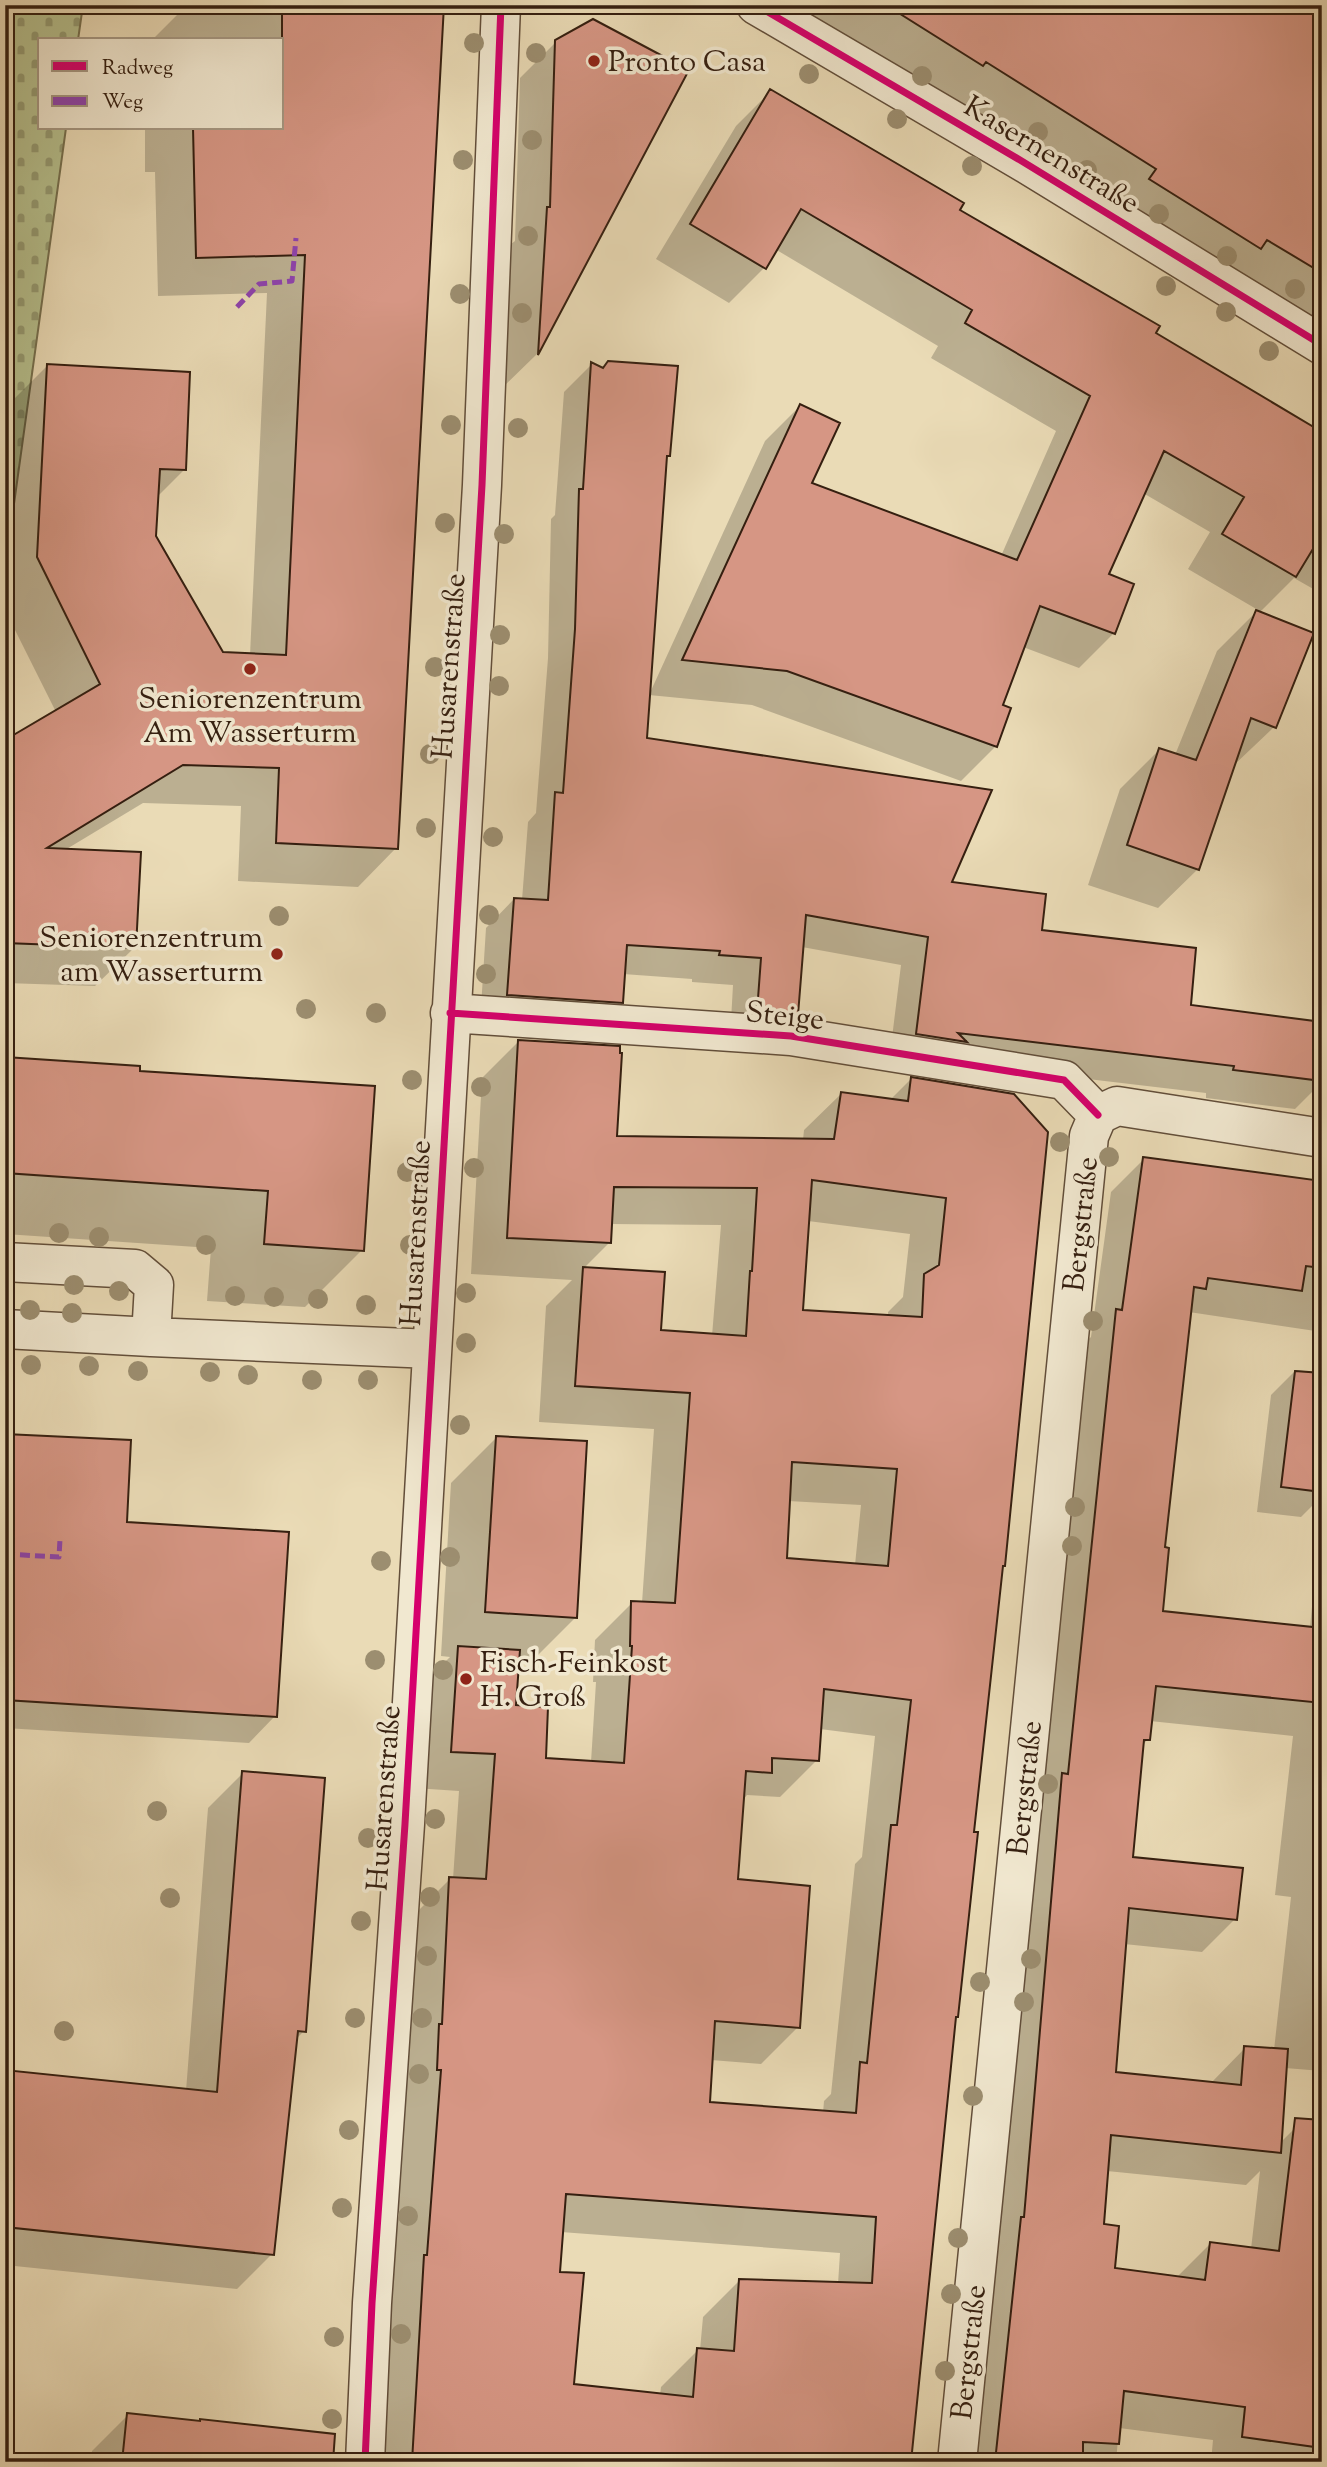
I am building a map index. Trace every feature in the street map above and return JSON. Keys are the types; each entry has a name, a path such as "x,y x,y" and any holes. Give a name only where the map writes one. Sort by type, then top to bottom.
{"street":[{"name":"Husarenstraße","path":"365,2462 372,2303 405,1824 483,473 501,5"},
{"name":"Kasernenstraße","path":"756,5 1031,167 1322,345"},
{"name":"Steige","path":"450,1013 791,1036 1064,1080 1098,1115"},
{"path":"1098,1115 1116,1106 1322,1138"},
{"name":"Bergstraße","path":"957,2462 1089,1136 1098,1115"},
{"path":"5,1262 135,1269 153,1285 151,1337"},
{"path":"5,1329 432,1349"}],"green space":[{"path":"5,5 83,5 78,38 38,38 38,130 66,130 5,569"}],"building":[{"name":"Seniorenzentrum Am Wasserturm","path":"444,5 398,849 276,843 279,768 183,765 47,848 141,852 136,948 5,943 5,740 100,684 37,557 47,364 190,372 186,470 160,469 156,536 223,652 286,655 305,255 196,258 193,130 284,130 282,6"},
{"path":"886,5 1322,5 1322,273 1267,240 1261,249 1149,179 1156,169 986,62 983,66"},
{"path":"593,19 689,70 538,355 547,207 550,207 555,40"},
{"path":"770,89 964,203 960,210 1160,326 1156,333 1322,432 1322,534 1296,577 1222,534 1244,497 1164,451 1109,574 1134,584 1115,634 1040,606 1003,705 1011,708 997,747 787,671 682,660 800,404 840,423 812,483 1017,560 1090,396 965,323 972,310 801,209 766,269 690,224"},
{"path":"608,361 678,366 670,456 667,456 647,738 992,790 952,882 1046,894 1042,930 1196,948 1191,1005 1322,1022 1322,1081 1233,1070 1234,1066 958,1033 967,1042 916,1034 928,937 806,915 798,1015 757,1012 761,958 719,955 720,951 627,945 623,1003 507,995 514,898 548,900 555,792 563,793 575,629 579,489 583,489 591,362 603,368"},
{"path":"1256,610 1314,633 1276,728 1251,718 1199,870 1127,845 1159,748 1196,760"},
{"path":"518,1040 620,1046 622,1053 617,1136 834,1139 841,1092 908,1101 911,1077 1014,1094 1048,1132 911,2462 412,2462 424,2255 427,2255 441,2070 437,2070 439,2024 442,2024 449,1877 486,1879 495,1754 451,1752 458,1646 520,1650 516,1705 548,1707 546,1758 624,1763 632,1646 631,1601 675,1603 690,1393 575,1386 583,1267 665,1272 661,1330 746,1336 757,1188 614,1187 611,1243 507,1238","holes":["812,1180 946,1198 939,1265 924,1274 922,1317 803,1310","792,1462 897,1469 888,1566 787,1558","824,1689 911,1700 897,1825 891,1825 867,2063 860,2062 856,2113 710,2102 715,2021 800,2028 810,1886 738,1879 746,1771 772,1773 772,1758 819,1761","566,2194 876,2217 872,2283 739,2279 734,2351 697,2348 693,2397 574,2384 584,2273 560,2272"]},
{"path":"5,1057 140,1066 140,1071 375,1086 364,1251 264,1244 268,1191 5,1173"},
{"path":"1143,1157 1322,1181 1322,1268 1306,1266 1302,1291 1208,1278 1206,1289 1194,1287 1165,1547 1169,1548 1163,1611 1322,1628 1322,1703 1156,1686 1150,1740 1144,1740 1133,1857 1243,1868 1237,1920 1129,1908 1116,2072 1241,2085 1244,2046 1288,2049 1281,2153 1111,2135 1104,2224 1119,2226 1115,2268 1205,2280 1210,2242 1279,2251 1295,2118 1322,2120 1322,2448 1242,2437 1245,2407 1124,2391 1119,2444 1083,2442 1083,2462 995,2462 1021,2217 1024,2217 1062,1773 1068,1774 1116,1309 1122,1310"},
{"path":"1295,1371 1322,1373 1322,1492 1281,1487"},
{"path":"5,1434 131,1440 127,1522 289,1532 277,1717 5,1700"},
{"path":"496,1436 587,1441 577,1618 485,1612"},
{"path":"242,1771 325,1778 306,2032 298,2031 274,2255 5,2227 5,2070 217,2092"},
{"path":"127,2413 335,2434 333,2462 122,2462"}],"marked path":[{"path":"237,307 259,284 292,281 296,238"},
{"path":"5,1554 59,1557 60,1539"}],"cycle path":[{"path":"365,2462 372,2303 405,1824 482,485 501,5"},
{"path":"756,5 1020,160 1322,345"},
{"path":"450,1013 791,1036 1064,1080 1098,1115"}],"place":[{"name":"Pronto Casa","path":"594,61"},
{"name":"Seniorenzentrum Am Wasserturm","path":"250,669"},
{"name":"Seniorenzentrum am Wasserturm","path":"277,954"},
{"name":"Fisch-Feinkost H. Groß","path":"466,1679"}]}
